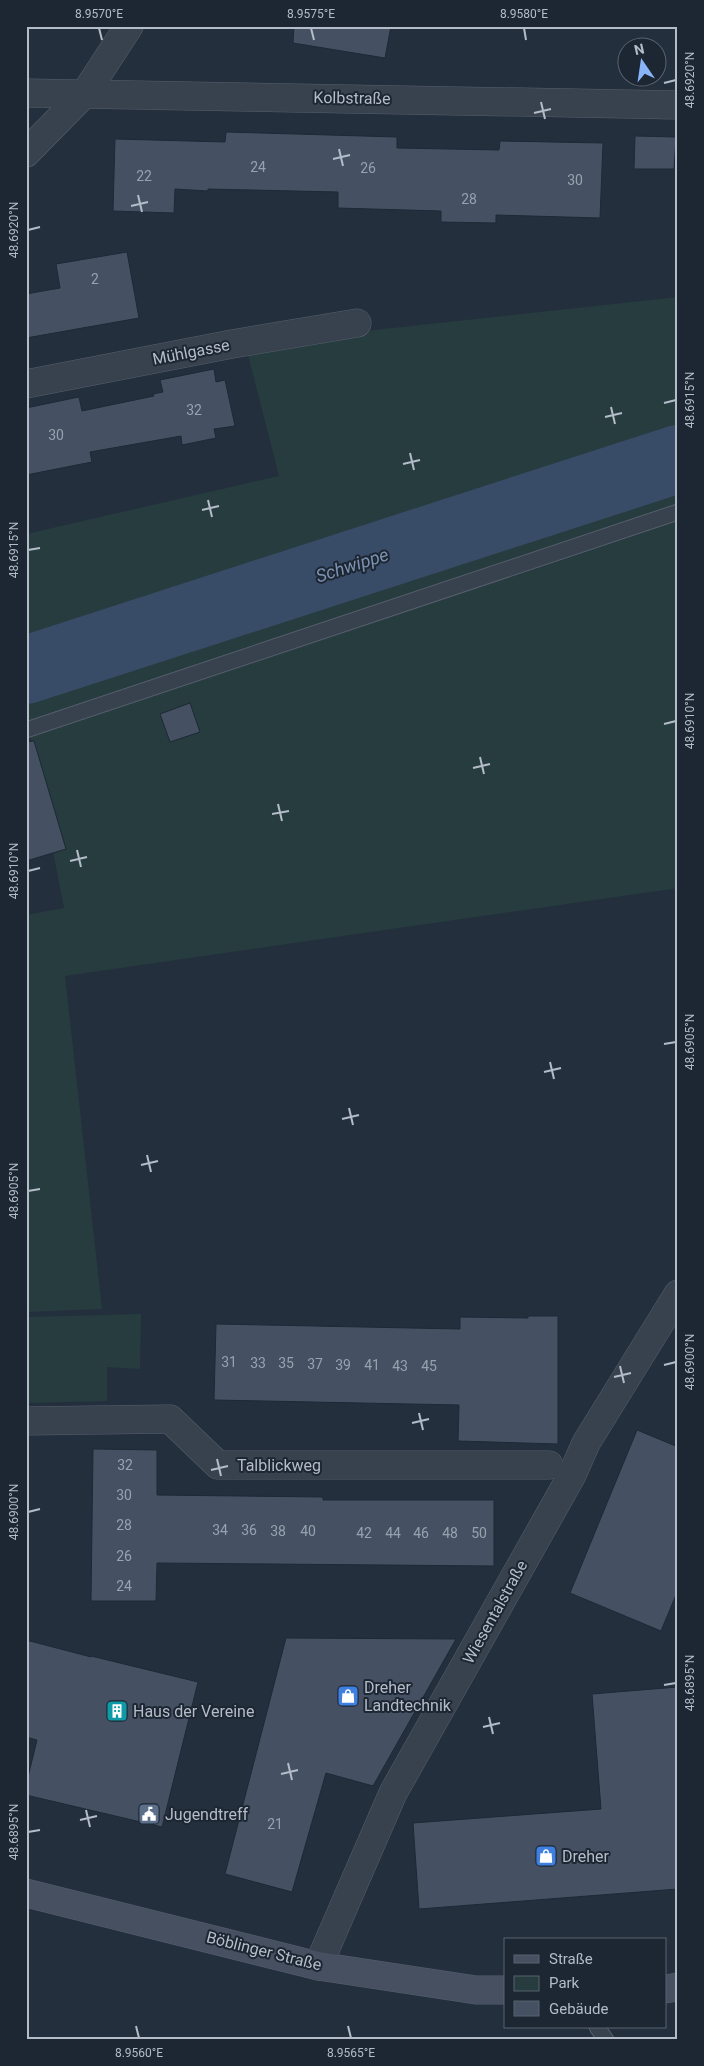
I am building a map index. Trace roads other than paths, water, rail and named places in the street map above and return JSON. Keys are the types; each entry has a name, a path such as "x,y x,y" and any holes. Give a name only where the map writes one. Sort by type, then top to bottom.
{"street":[{"path":"26,153 86,92 129,26"},
{"name":"Kolbstraße","path":"26,93 86,92 678,105"},
{"name":"Mühlgasse","path":"26,384 232,344 357,323"},
{"name":"Wiesentalstraße","path":"318,1966 393,1793 572,1475 586,1443 678,1294"},
{"name":"Talblickweg","path":"26,1422 170,1419 218,1465 549,1465"},
{"name":"Böblinger Straße","path":"26,1893 318,1966 476,1990 504,1990"}],"lane":[{"path":"26,730 627,527 678,512"},
{"path":"599,2028 606,2040"}],"waterway":[{"name":"Schwippe","path":"26,670 678,459"}],"place":[{"name":"Dreher Landtechnik","path":"348,1696"},
{"name":"Haus der Vereine","path":"117,1711"},
{"name":"Jugendtreff","path":"149,1814"},
{"name":"Dreher","path":"546,1856"}]}
